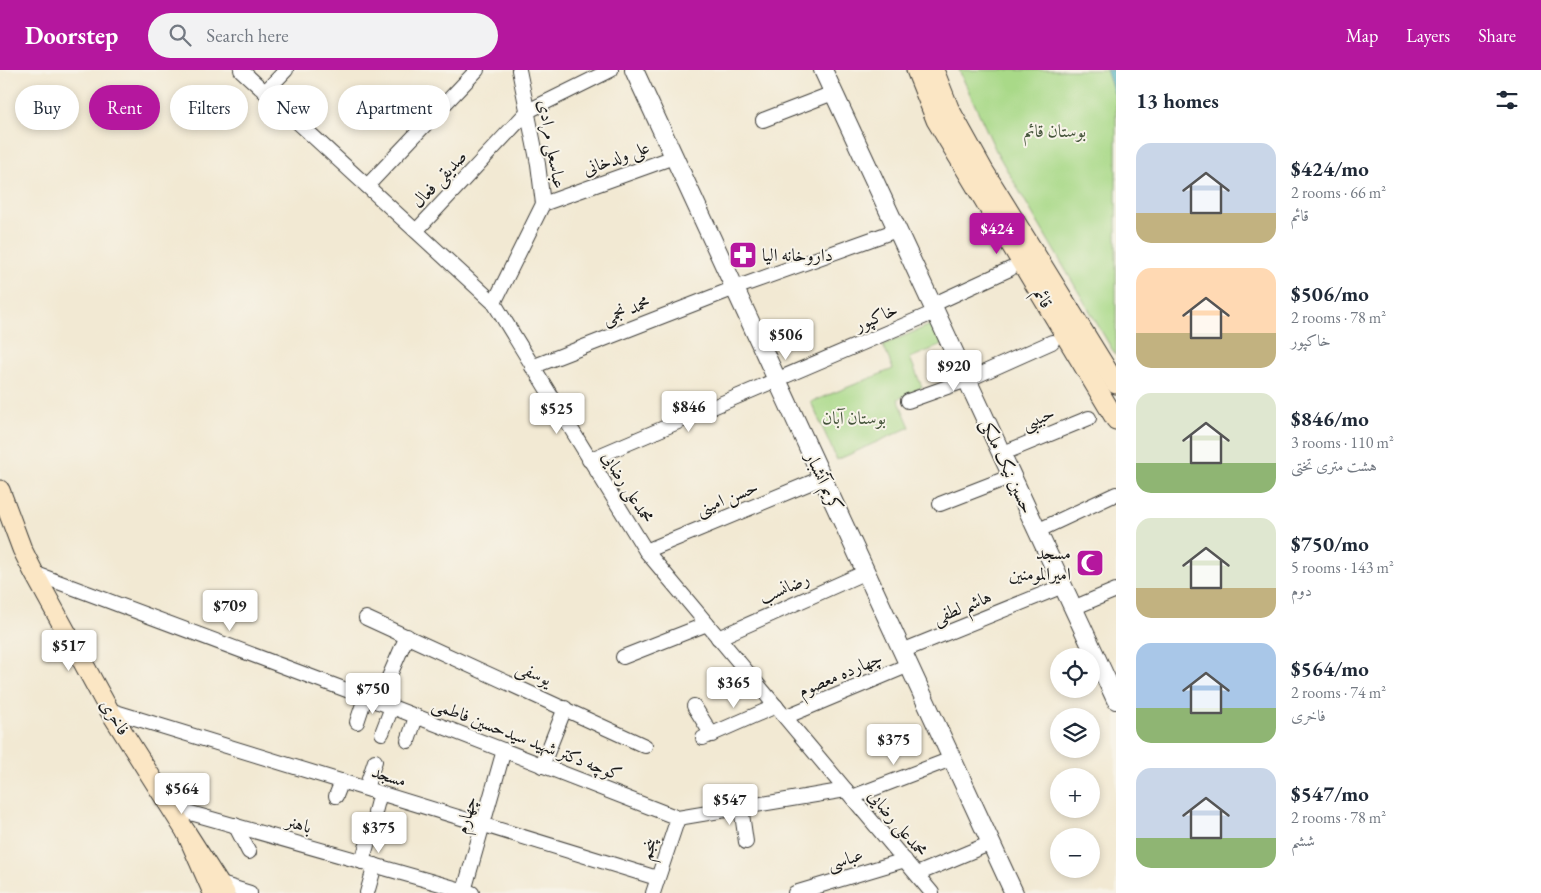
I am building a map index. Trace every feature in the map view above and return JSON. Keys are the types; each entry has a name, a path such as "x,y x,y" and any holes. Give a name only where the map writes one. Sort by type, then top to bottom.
{"main road":[{"name":"قائم","path":"916,70 936,120 1116,420"},
{"name":"قائم","path":"934,70 949,108 984,171 1116,384"},
{"name":"فاخری","path":"0,490 22,549 109,710 173,808 220,890"}],"street":[{"name":"محمدعلی رضایی","path":"241,70 258,86"},
{"path":"272,85 286,70"},
{"path":"367,186 478,70"},
{"name":"عباسعلی مرادی","path":"494,303 543,204 528,111 519,70"},
{"name":"صدیقی فعال","path":"416,231 528,111 612,70"},
{"name":"کریم آتشبار","path":"634,70 1014,893"},
{"name":"حسین نیک ملکی","path":"822,70 1073,608 1111,676 1116,700"},
{"path":"763,120 833,93"},
{"name":"محمدعلی رضایی","path":"306,130 494,303 646,552 932,893"},
{"name":"علی ولدخانی","path":"543,204 674,157"},
{"name":"محمد نجمی","path":"532,367 735,288 897,230"},
{"name":"خاکپور","path":"589,460 777,379 934,308 1010,269"},
{"path":"908,401 967,380 1052,342"},
{"name":"حبیبی","path":"1001,454 1089,418"},
{"path":"940,504 1012,476"},
{"name":"حسن امینی","path":"646,552 822,478"},
{"path":"1037,531 1116,494"},
{"name":"رضانسب","path":"718,638 866,572"},
{"name":"کوچه دکتر شهید سیدحسین فاطمی","path":"34,573 378,702 678,818"},
{"name":"هاشم لطفی","path":"905,658 1063,586"},
{"path":"1073,608 1116,590"},
{"name":"یوسفی","path":"366,618 645,746"},
{"path":"623,657 707,624"},
{"path":"357,722 378,702 407,636"},
{"name":"چهارده معصوم","path":"694,706 707,736 780,712 905,658"},
{"path":"378,702 382,733"},
{"path":"542,766 565,708"},
{"name":"مسجد","path":"109,710 657,878"},
{"path":"408,741 416,717"},
{"name":"چهارم","path":"468,892 482,824 504,750"},
{"path":"366,788 375,762"},
{"path":"678,818 741,807 849,794 946,762"},
{"path":"336,796 342,781"},
{"path":"375,812 380,793"},
{"path":"741,807 746,842"},
{"name":"باهنر","path":"173,808 468,892"},
{"name":"پنجم","path":"653,893 678,818"},
{"path":"235,825 249,852"},
{"path":"366,893 369,838"},
{"path":"917,874 984,846"},
{"name":"عباسی","path":"795,893 905,860"},
{"path":"220,890 250,893"}],"green space":[{"name":"بوستان قائم","path":"959,70 1116,70 1116,356 997,153"},
{"name":"بوستان آبان","path":"937,322 947,343 910,358 922,387 898,399 910,427 837,460 811,402 893,369 883,345"}],"water":[{"path":"1106,70 1116,70 1116,99"}],"place":[{"name":"داروخانه الیا","path":"743,255"},
{"name":"مسجد امیرالمومنین","path":"1090,563"}]}
